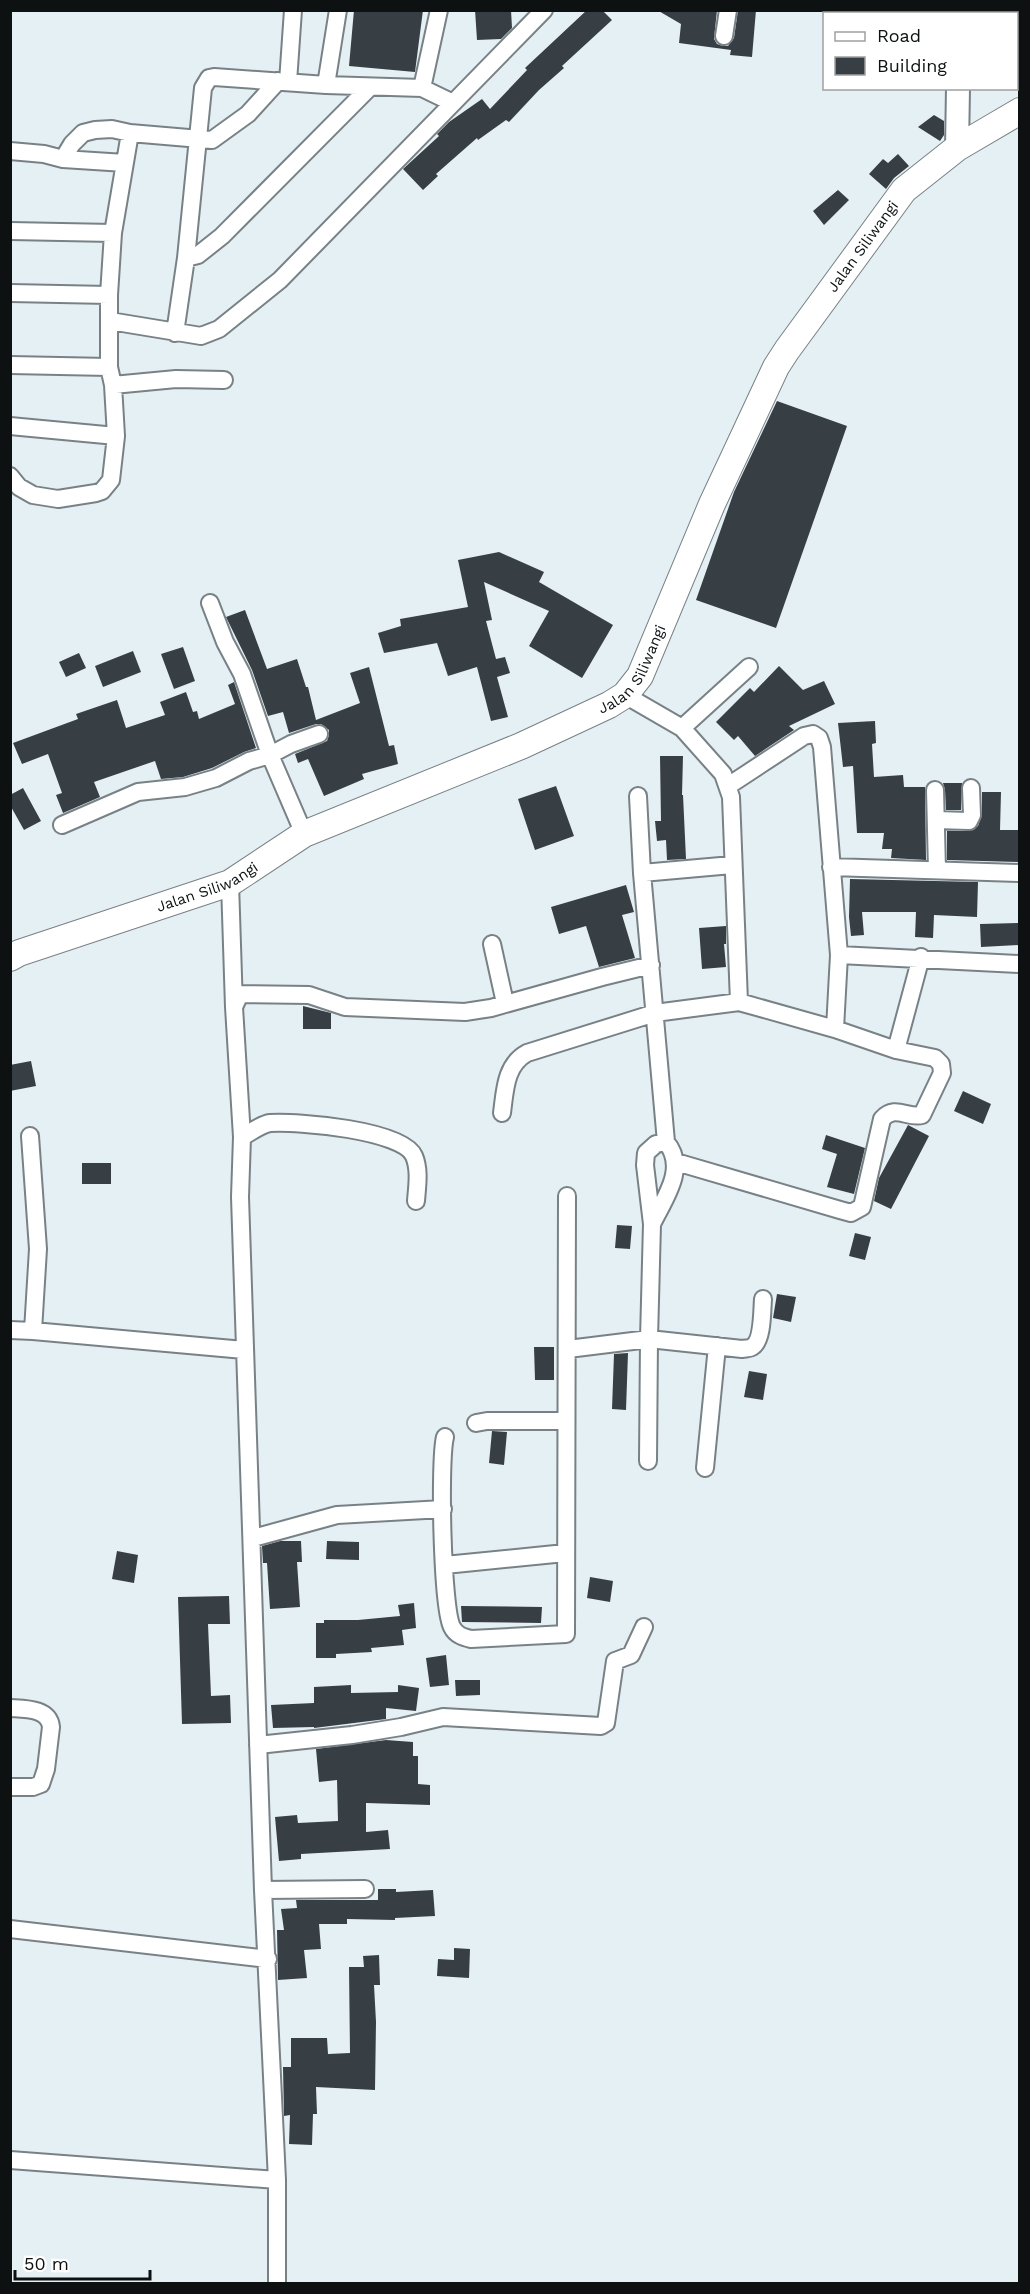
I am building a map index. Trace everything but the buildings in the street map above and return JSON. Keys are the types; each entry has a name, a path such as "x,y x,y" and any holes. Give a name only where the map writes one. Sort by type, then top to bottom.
{"main road":[{"name":"Jalan Siliwangi","path":"10,958 230,883 304,834 521,746 609,705 625,695 640,676 712,504 782,358 897,198 930,168 957,148 1020,111"}],"street":[{"path":"63,159 72,144 83,133 112,129 130,133 212,140 248,114 283,82 293,10"},
{"path":"326,85 338,10"},
{"path":"422,88 439,10"},
{"path":"110,321 201,336 219,329 280,280 544,10"},
{"path":"724,36 728,10"},
{"path":"175,333 200,138 203,88 209,78 422,88 453,103"},
{"path":"186,258 198,255 222,236 370,87"},
{"path":"957,148 958,90"},
{"path":"10,476 19,487 33,495 58,499 96,494 111,480 116,436 113,385 109,367 109,295 113,233 130,133"},
{"path":"10,151 45,154 63,159 124,163"},
{"path":"10,231 113,233"},
{"path":"10,293 109,295"},
{"path":"10,365 109,367"},
{"path":"113,385 176,379 224,380"},
{"path":"10,426 116,436"},
{"path":"210,603 225,642 242,674 270,756 304,834"},
{"path":"682,728 750,667"},
{"path":"625,695 682,728 723,774 728,786 731,797 739,1002"},
{"path":"62,825 138,792 185,788 216,778 249,761 270,756 291,744 319,734"},
{"path":"728,786 760,767 804,735 813,734 819,738 822,747 839,955 835,1029"},
{"path":"936,820 969,821 972,815 971,788"},
{"path":"935,790 937,870"},
{"path":"638,796 642,873 666,1142 676,1161 675,1173 652,1224"},
{"path":"642,873 732,865"},
{"path":"831,867 1020,873"},
{"path":"230,883 234,1007 242,1137 240,1197 244,1350 253,1538 263,1890 278,2180 277,2283"},
{"path":"492,944 505,1003"},
{"path":"839,955 921,957 1020,964"},
{"path":"896,1050 921,957"},
{"path":"234,1007 240,994 309,995 345,1007 465,1012 491,1008 651,965"},
{"path":"502,1113 507,1078 512,1066 518,1058 527,1053 655,1013 739,1002 835,1029 896,1050 935,1058 941,1064 942,1073 922,1115 917,1117 896,1111 887,1114 882,1119 862,1207 856,1212 840,1210 676,1161"},
{"path":"242,1137 268,1123 338,1128 390,1138 403,1144 414,1154 418,1172 416,1202"},
{"path":"30,1136 38,1249 33,1331"},
{"path":"648,1461 652,1224 645,1165 646,1153 650,1148 666,1142"},
{"path":"445,1437 442,1464 443,1509 445,1565 451,1625 461,1636 471,1639 566,1634 567,1196"},
{"path":"568,1349 649,1339 742,1349 752,1347 758,1341 763,1299"},
{"path":"10,1330 244,1350"},
{"path":"705,1468 717,1346"},
{"path":"476,1423 565,1421"},
{"path":"253,1538 337,1515 443,1509"},
{"path":"445,1565 565,1553"},
{"path":"258,1744 352,1735 402,1727 443,1717 601,1726 606,1723 615,1661 631,1655 644,1627"},
{"path":"10,1708 45,1714 51,1727 46,1769 41,1784 33,1787 10,1787"},
{"path":"263,1890 365,1889"},
{"path":"10,1929 268,1959"},
{"path":"10,2160 278,2180"}]}
